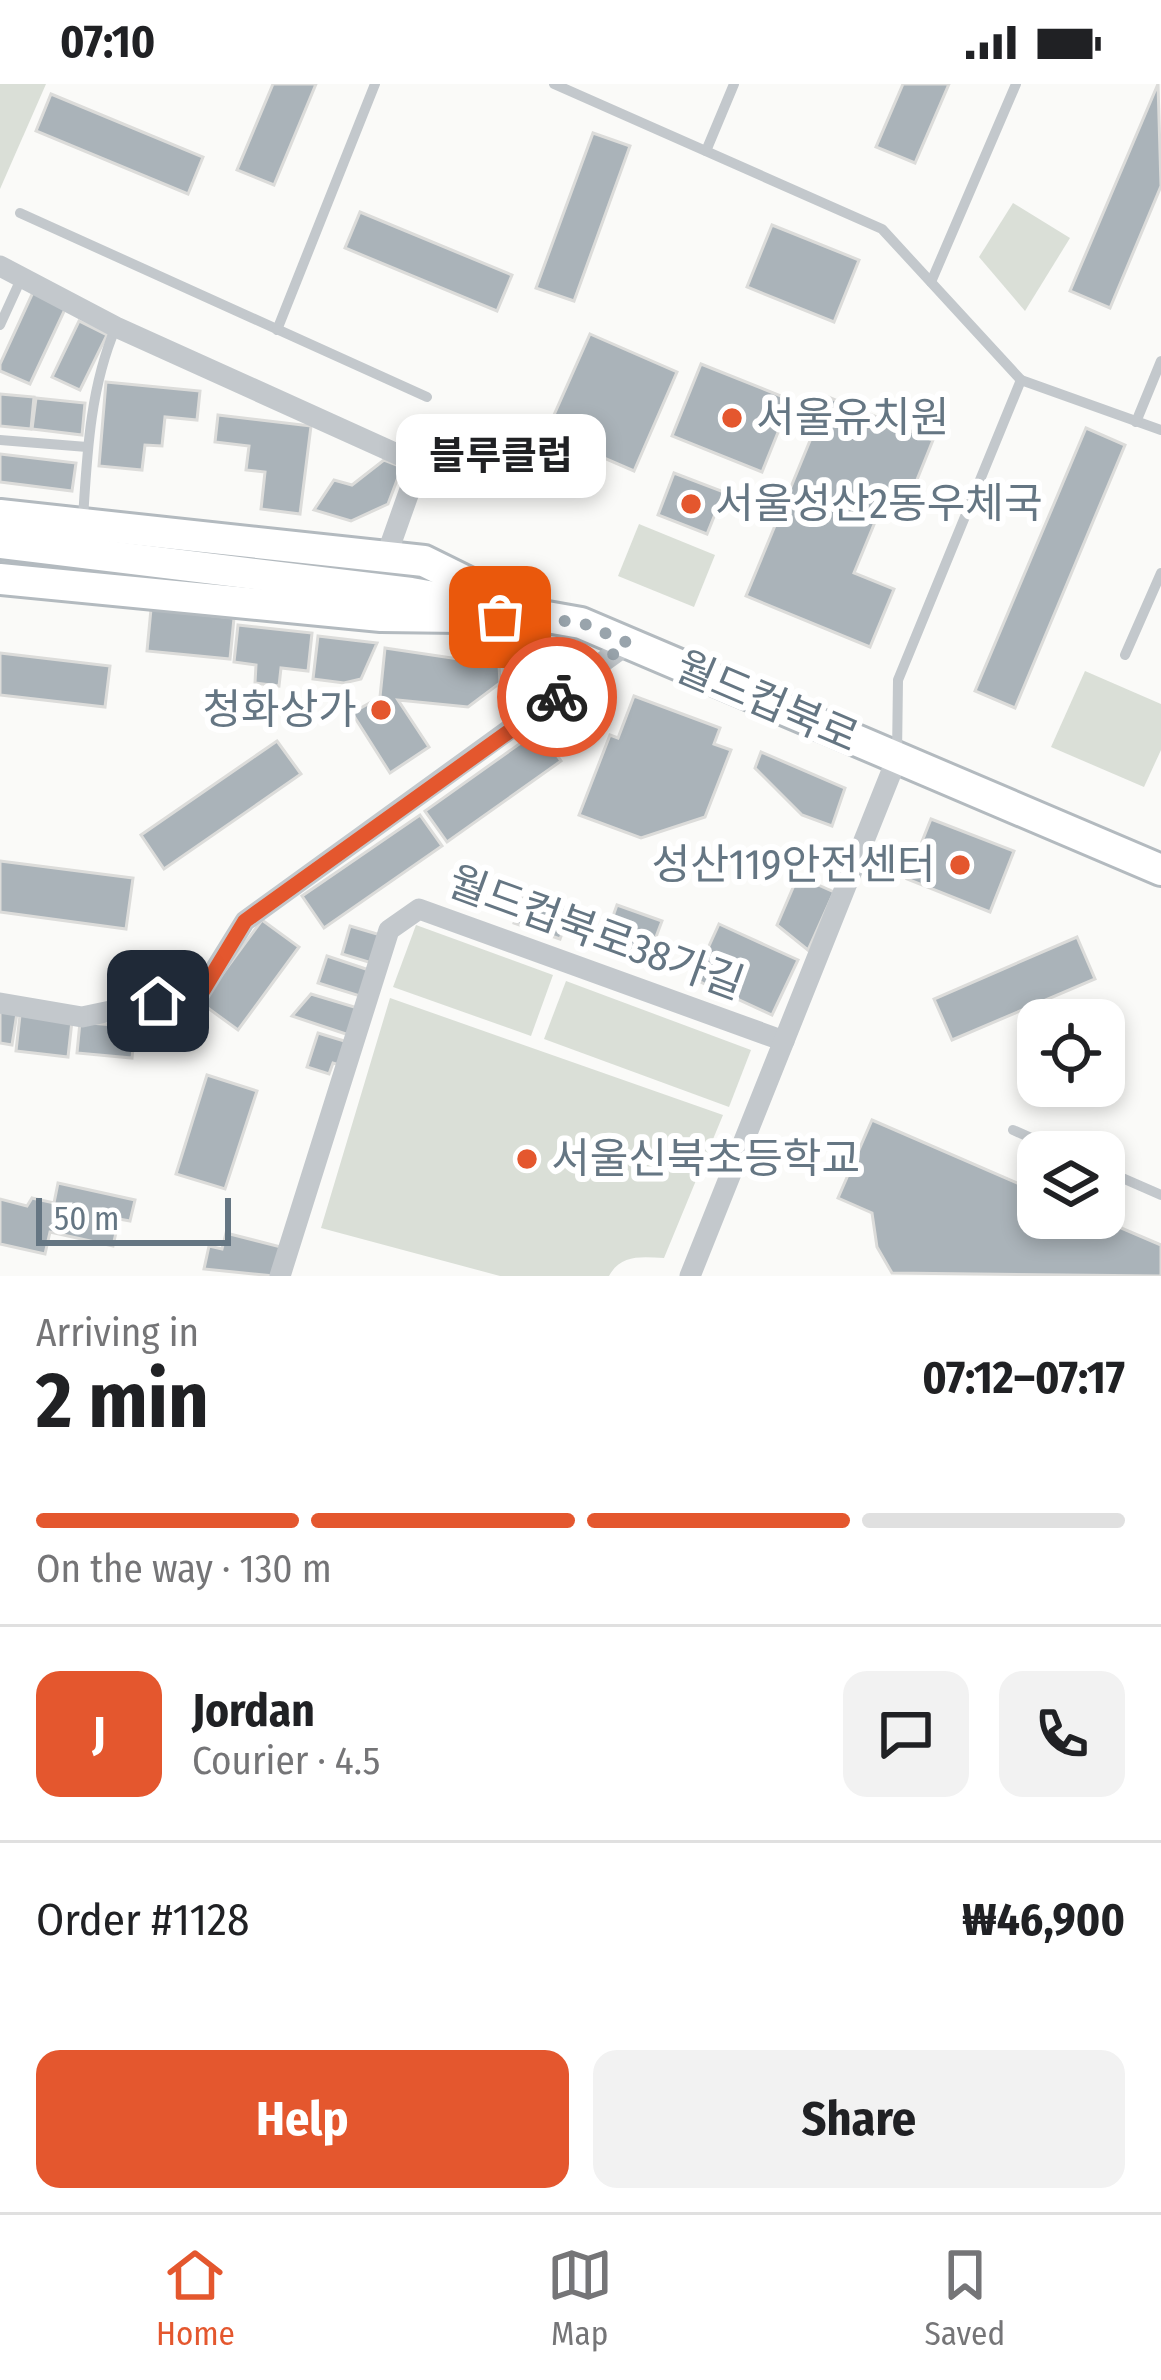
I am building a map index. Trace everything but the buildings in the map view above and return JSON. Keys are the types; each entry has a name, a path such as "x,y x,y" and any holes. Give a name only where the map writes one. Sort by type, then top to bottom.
{"main road":[{"path":"0,515 424,561 539,617"},
{"name":"월드컵북로","path":"0,543 411,593 580,622 1161,870"},
{"path":"0,579 381,616 539,617"}],"street":[{"path":"0,266 116,327 419,464 386,557"},
{"path":"0,1003 82,1017 202,992 245,921 628,643"},
{"path":"690,1276 897,758"},
{"name":"월드컵북로38가길","path":"280,1276 389,930 419,909 784,1041"}],"lane":[{"path":"277,330 375,84"},
{"path":"554,84 881,229 1021,380 1161,430"},
{"path":"706,151 734,84"},
{"path":"931,282 1016,84"},
{"path":"20,213 427,397"},
{"path":"0,325 22,276"},
{"path":"82,523 87,447 104,356 116,327"},
{"path":"1136,422 1161,362"},
{"path":"897,758 898,680 1021,380"},
{"path":"0,440 87,447"},
{"path":"1125,655 1161,573"},
{"path":"1013,1130 1017,1132"},
{"path":"1125,1179 1161,1195"}],"shaded area":[{"path":"0,84 46,84 0,189"},
{"path":"1013,203 1070,238 1025,311 979,257"},
{"path":"639,524 715,555 694,607 618,576"},
{"path":"1085,671 1161,704 1161,750 1144,787 1051,747"},
{"path":"416,925 553,975 531,1036 393,987"},
{"path":"566,981 751,1050 729,1107 544,1039"},
{"path":"390,998 723,1115 664,1258 626,1260 609,1276 500,1276 321,1228"}],"way so far":[{"path":"500,617 580,622 628,643 557,697"}],"place":[{"name":"서울유치원","path":"732,418"},
{"name":"서울성산2동우체국","path":"691,504"},
{"name":"블루클럽","path":"500,617"},
{"name":"청화상가","path":"381,710"},
{"name":"성산119안전센터","path":"960,865"},
{"name":"서울신북초등학교","path":"527,1159"}],"route":[{"path":"158,1001 202,992 245,921 557,697"}]}
